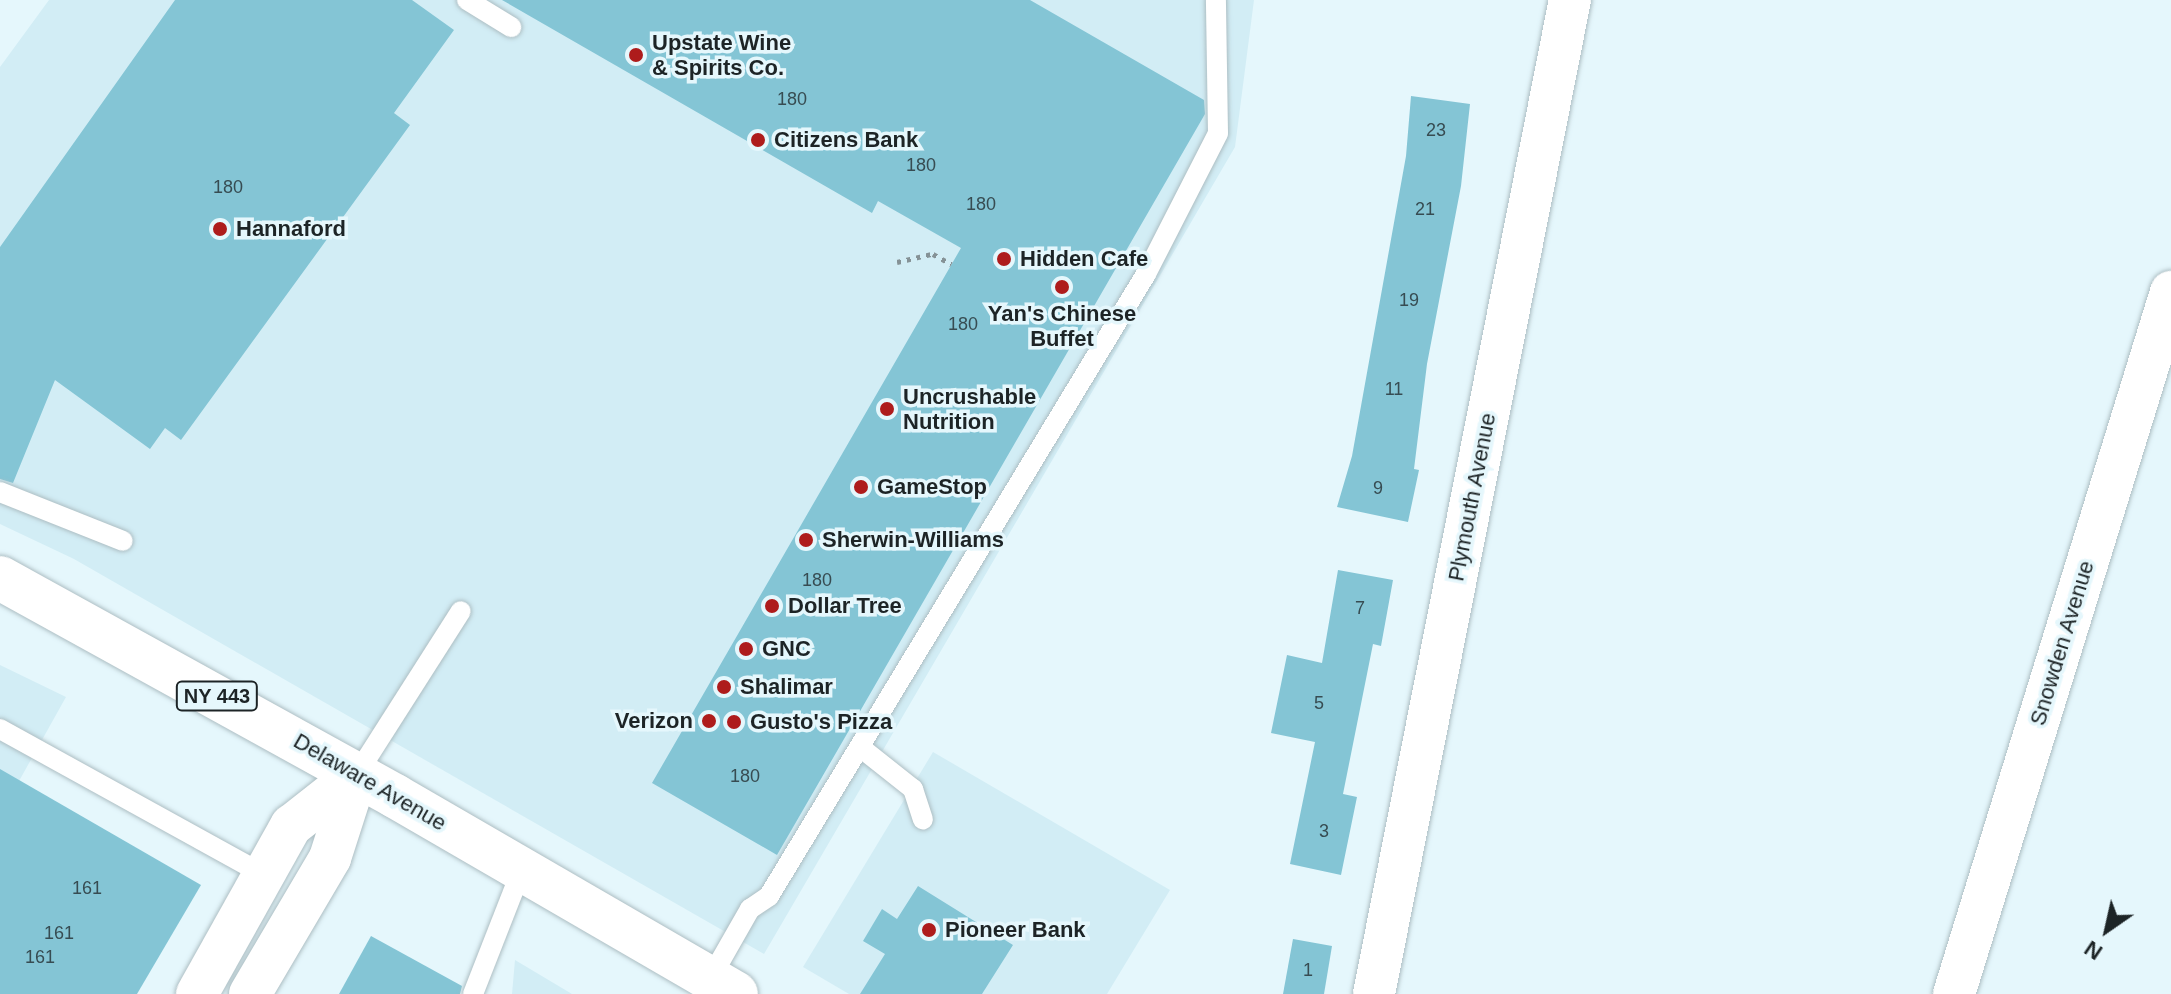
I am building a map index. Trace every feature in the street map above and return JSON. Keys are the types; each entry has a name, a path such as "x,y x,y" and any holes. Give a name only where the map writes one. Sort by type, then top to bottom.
{"main road":[{"name":"Delaware Avenue","path":"0,578 357,774 723,986"}],"street":[{"name":"Plymouth Avenue","path":"1374,994 1570,0"},
{"name":"Snowden Avenue","path":"1954,994 2171,292"},
{"path":"197,994 266,876 291,826 357,774"},
{"path":"250,994 330,858 357,774"}],"lane":[{"path":"467,0 511,27"},
{"path":"723,986 750,909 769,896 1146,274 1218,133 1216,0"},
{"path":"0,492 123,541"},
{"path":"357,774 461,611"},
{"path":"0,729 266,876"},
{"path":"860,747 913,789 923,819"},
{"path":"473,994 522,869"}],"path":[{"path":"897,262 933,254 951,264"}],"shaded area":[{"path":"49,0 1254,0 1235,147 764,954 74,559 0,524 0,67"},
{"path":"0,665 66,697 0,815"},
{"path":"933,752 1170,890 1107,994 849,994 803,967"},
{"path":"515,960 572,994 512,994"}],"building":[{"path":"175,0 412,0 454,30 394,113 410,125 181,440 165,428 150,449 55,380 13,483 0,479 0,247"},
{"path":"502,0 1030,0 1204,100 1205,114 777,855 652,783 961,248 878,201 872,213"},
{"path":"1411,96 1470,104 1461,186 1427,364 1414,469 1419,470 1408,522 1337,507 1352,456 1406,156"},
{"path":"1338,570 1393,580 1381,646 1373,644 1343,794 1357,797 1341,875 1290,864 1315,742 1271,733 1287,655 1322,663"},
{"path":"0,769 201,885 137,994 0,994"},
{"name":"Pioneer Bank","path":"918,886 1013,945 982,994 860,994 885,954 863,941 882,909 897,919"},
{"path":"371,936 462,986 460,994 339,994"},
{"path":"1293,939 1332,946 1324,994 1283,994"}],"place":[{"name":"Upstate Wine & Spirits Co.","path":"636,55"},
{"name":"Citizens Bank","path":"758,140"},
{"name":"Hannaford","path":"220,229"},
{"name":"Hidden Cafe","path":"1004,259"},
{"name":"Yan's Chinese Buffet","path":"1062,287"},
{"name":"Uncrushable Nutrition","path":"887,409"},
{"name":"GameStop","path":"861,487"},
{"name":"Sherwin-Williams","path":"806,540"},
{"name":"Dollar Tree","path":"772,606"},
{"name":"GNC","path":"746,649"},
{"name":"Shalimar","path":"724,687"},
{"name":"Verizon","path":"709,721"},
{"name":"Gusto's Pizza","path":"734,722"},
{"name":"Pioneer Bank","path":"929,930"}]}
